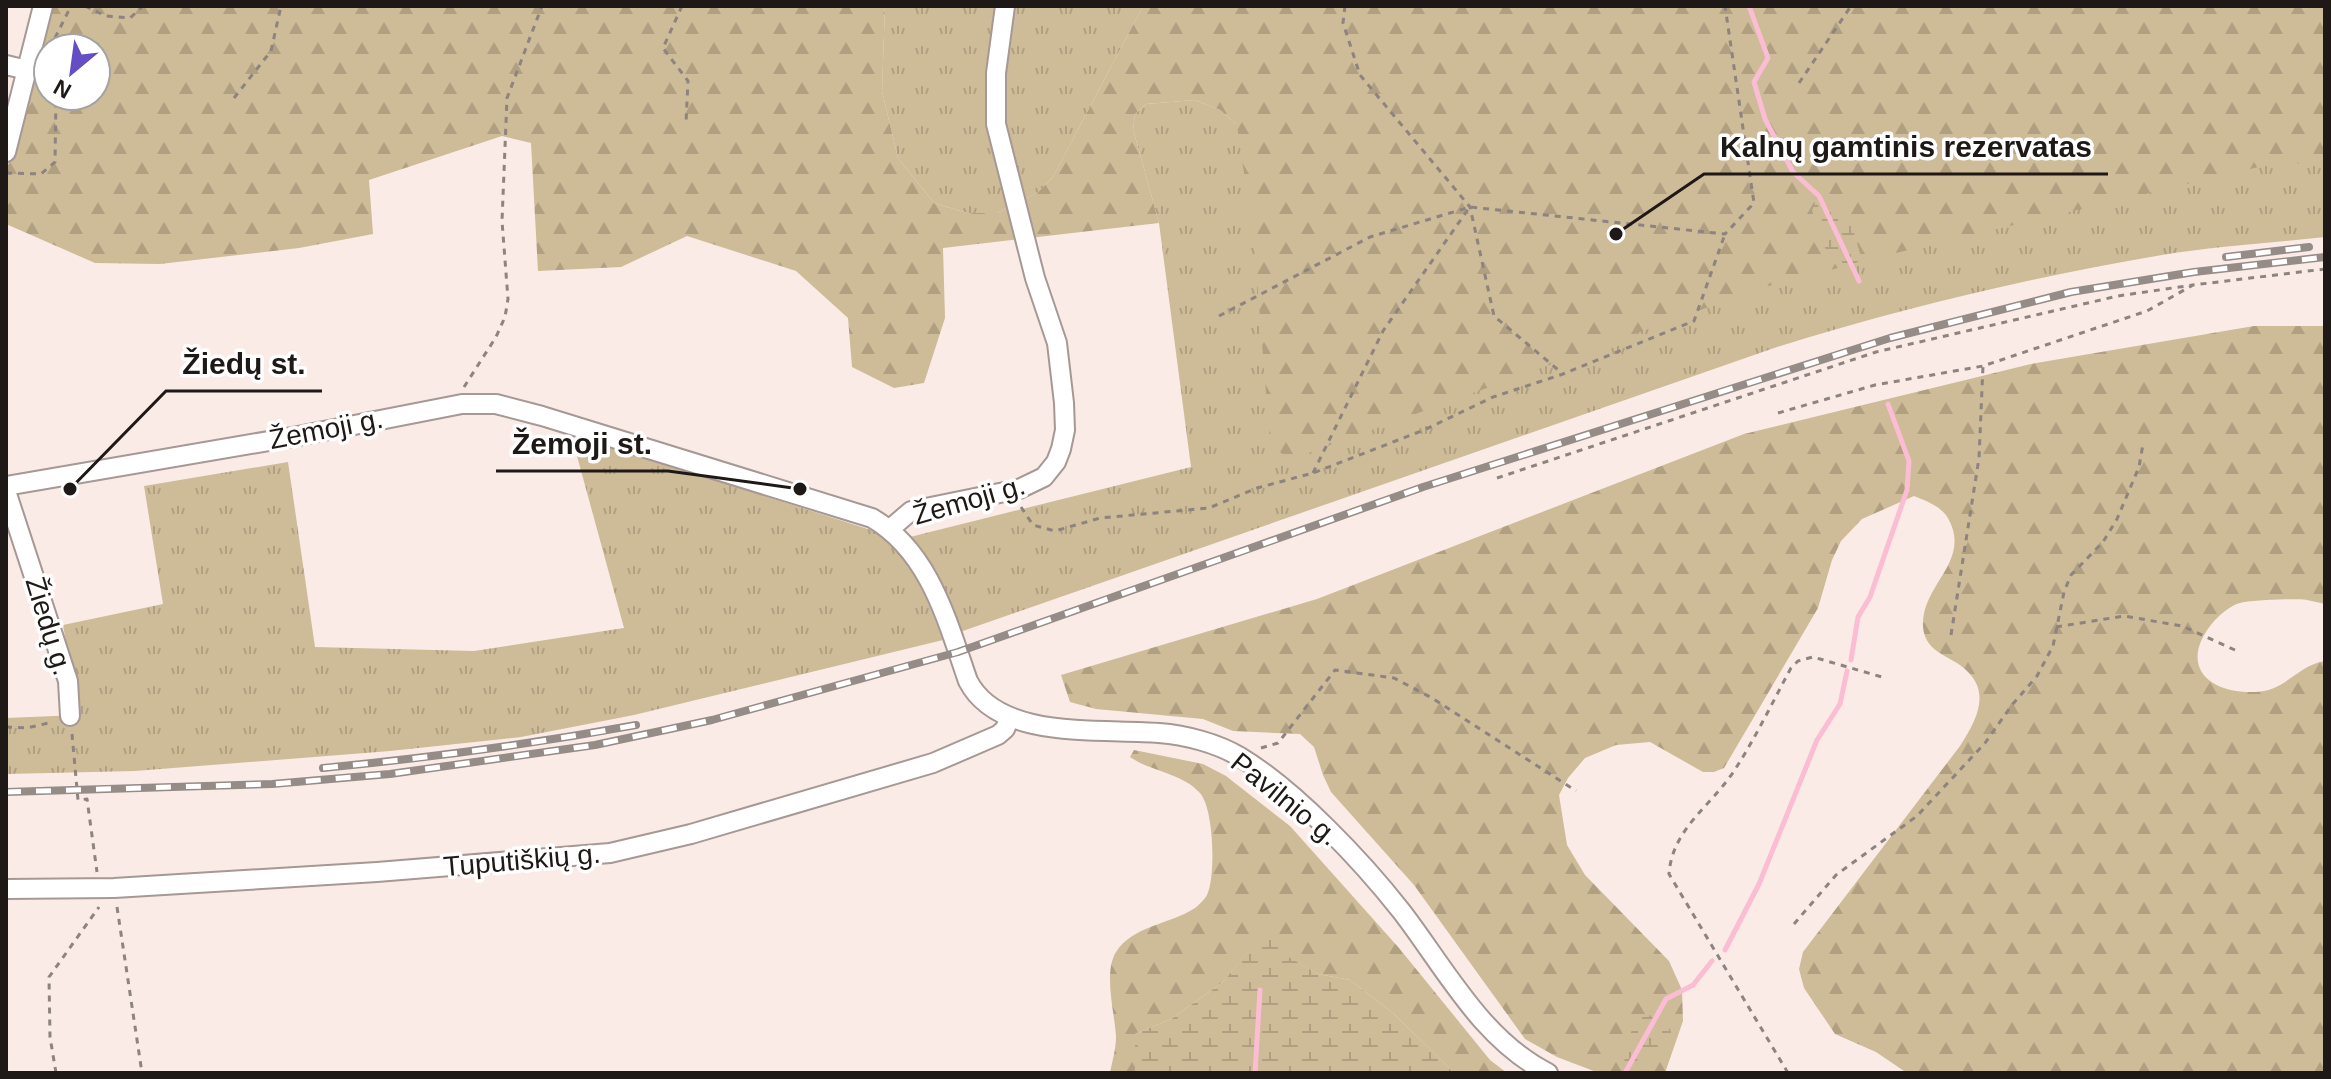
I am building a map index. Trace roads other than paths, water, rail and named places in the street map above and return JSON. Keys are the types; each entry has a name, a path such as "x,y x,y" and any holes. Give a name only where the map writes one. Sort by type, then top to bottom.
{"street":[{"path":"6,152 43,6"},
{"name":"Žemoji g.","path":"6,489 462,404 496,404 542,416 848,509 890,529 911,511 1009,491 1044,477 1056,462 1065,430 1057,343 1035,278 996,124 996,73 1005,6"},
{"path":"6,65 27,70"},
{"name":"Žiedų g.","path":"6,489 68,681 70,716"},
{"name":"Pavilnio g.","path":"890,529 907,546 928,577 974,693 986,705 1010,717 1052,727 1162,733 1192,738 1239,756 1313,816 1356,858 1401,911 1496,1035 1516,1054 1548,1073"},
{"name":"Tuputiškių g.","path":"6,889 107,888 377,872 610,853 691,834 933,763 990,740 1005,729 1010,717"}],"waterway":[{"path":"1749,6 1768,58 1754,82 1765,119 1793,172 1819,196 1859,281"},
{"path":"1851,660 1858,617 1870,597 1907,490 1909,461 1888,404"},
{"path":"1725,950 1759,884 1817,740 1840,704 1847,671"},
{"path":"1625,1073 1666,999 1693,985 1712,961"},
{"path":"1255,1073 1260,990"}],"railway":[{"path":"2226,257 2309,247"},
{"path":"6,792 272,784 390,774 595,745 712,720 958,652 1423,487 1890,338 2071,292 2194,272 2325,257"},
{"path":"323,768 480,750 636,725"}],"place":[{"name":"Kalnų gamtinis rezervatas","path":"1616,234"},
{"name":"Žiedų st.","path":"70,489"},
{"name":"Žemoji st.","path":"800,489"}]}
